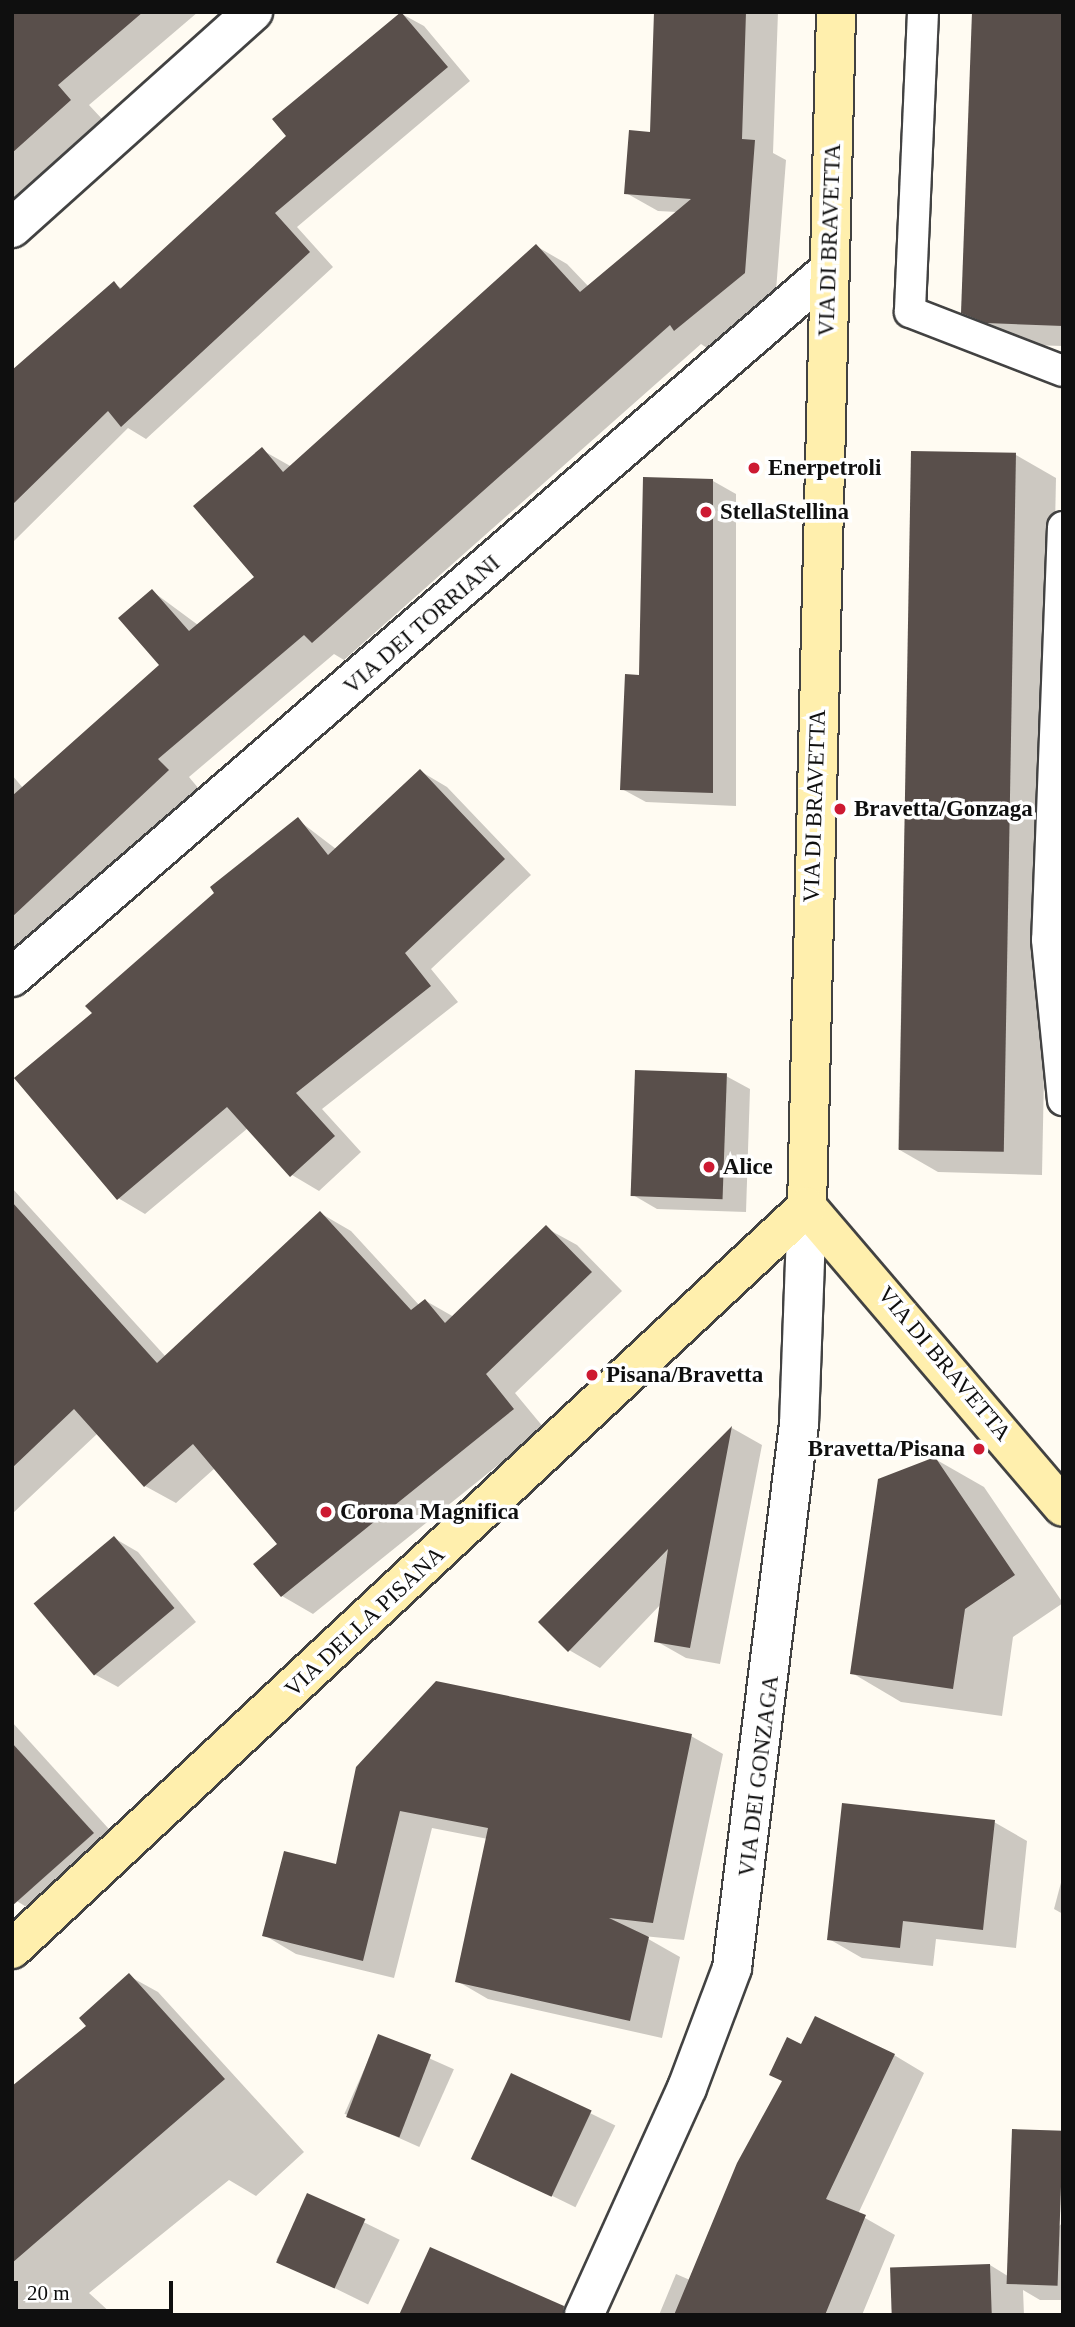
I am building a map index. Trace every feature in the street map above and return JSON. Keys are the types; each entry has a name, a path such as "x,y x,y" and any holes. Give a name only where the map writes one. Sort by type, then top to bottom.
{"main road":[{"name":"VIA DI BRAVETTA","path":"836,12 807,1207 1063,1507"},
{"name":"VIA DELLA PISANA","path":"12,1949 807,1207"}],"street":[{"path":"12,228 253,12"},
{"name":"VIA DEI TORRIANI","path":"12,976 829,270"},
{"name":"VIA DEI GONZAGA","path":"584,2315 687,2088 732,1968 799,1424 807,1207"}],"lane":[{"path":"923,12 910,312 1063,371"},
{"path":"1063,527 1047,940 1063,1100"}],"building":[{"path":"12,12 143,12 58,85 71,100 12,153"},
{"path":"401,12 448,67 275,213 310,252 121,427 108,411 12,505 12,370 114,281 120,289 286,136 272,119"},
{"path":"654,12 746,12 742,139 755,140 745,273 674,331 670,325 312,643 304,635 158,759 169,770 12,917 12,796 159,665 118,618 152,589 189,631 254,577 193,506 262,447 283,472 536,244 580,292 691,199 624,194 629,130 650,132"},
{"path":"972,12 1063,12 1063,326 986,323 961,313"},
{"path":"911,451 1016,453 1004,1152 899,1150"},
{"path":"643,477 713,479 713,793 620,790 625,674 639,675"},
{"path":"420,769 505,859 405,953 431,986 296,1093 335,1136 290,1177 227,1107 117,1200 14,1078 92,1013 85,1006 214,893 210,887 298,817 328,855"},
{"path":"635,1070 727,1073 723,1199 631,1196"},
{"path":"12,1202 157,1363 320,1211 411,1310 425,1299 445,1323 546,1225 592,1272 486,1374 514,1409 281,1597 253,1564 277,1544 193,1444 144,1487 74,1409 12,1468"},
{"path":"732,1426 690,1648 654,1642 668,1549 568,1652 538,1622"},
{"path":"935,1457 1015,1575 965,1609 953,1689 850,1674 878,1479"},
{"path":"114,1536 174,1608 94,1676 34,1603"},
{"path":"436,1681 692,1734 653,1923 609,1918 649,1937 630,2021 455,1982 488,1828 400,1811 363,1961 262,1936 284,1851 336,1864 356,1767"},
{"path":"12,1743 94,1833 12,1906"},
{"path":"842,1803 995,1820 983,1930 903,1921 900,1948 827,1940"},
{"path":"129,1973 225,2079 12,2263 12,2086 86,2026 79,2018"},
{"path":"815,2016 895,2054 826,2199 866,2215 825,2315 674,2315 737,2163 782,2081 769,2075 787,2037 801,2044"},
{"path":"378,2034 431,2054 399,2138 346,2117"},
{"path":"511,2073 592,2111 552,2197 471,2159"},
{"path":"1012,2129 1063,2131 1058,2286 1007,2284"},
{"path":"307,2193 365,2219 335,2288 276,2262"},
{"path":"430,2247 564,2306 563,2315 399,2315"},
{"path":"990,2264 992,2315 892,2315 890,2267"}],"place":[{"name":"Enerpetroli","path":"754,468"},
{"name":"StellaStellina","path":"706,512"},
{"name":"Bravetta/Gonzaga","path":"840,809"},
{"name":"Alice","path":"709,1167"},
{"name":"Pisana/Bravetta","path":"592,1375"},
{"name":"Bravetta/Pisana","path":"979,1449"},
{"name":"Corona Magnifica","path":"326,1512"}]}
